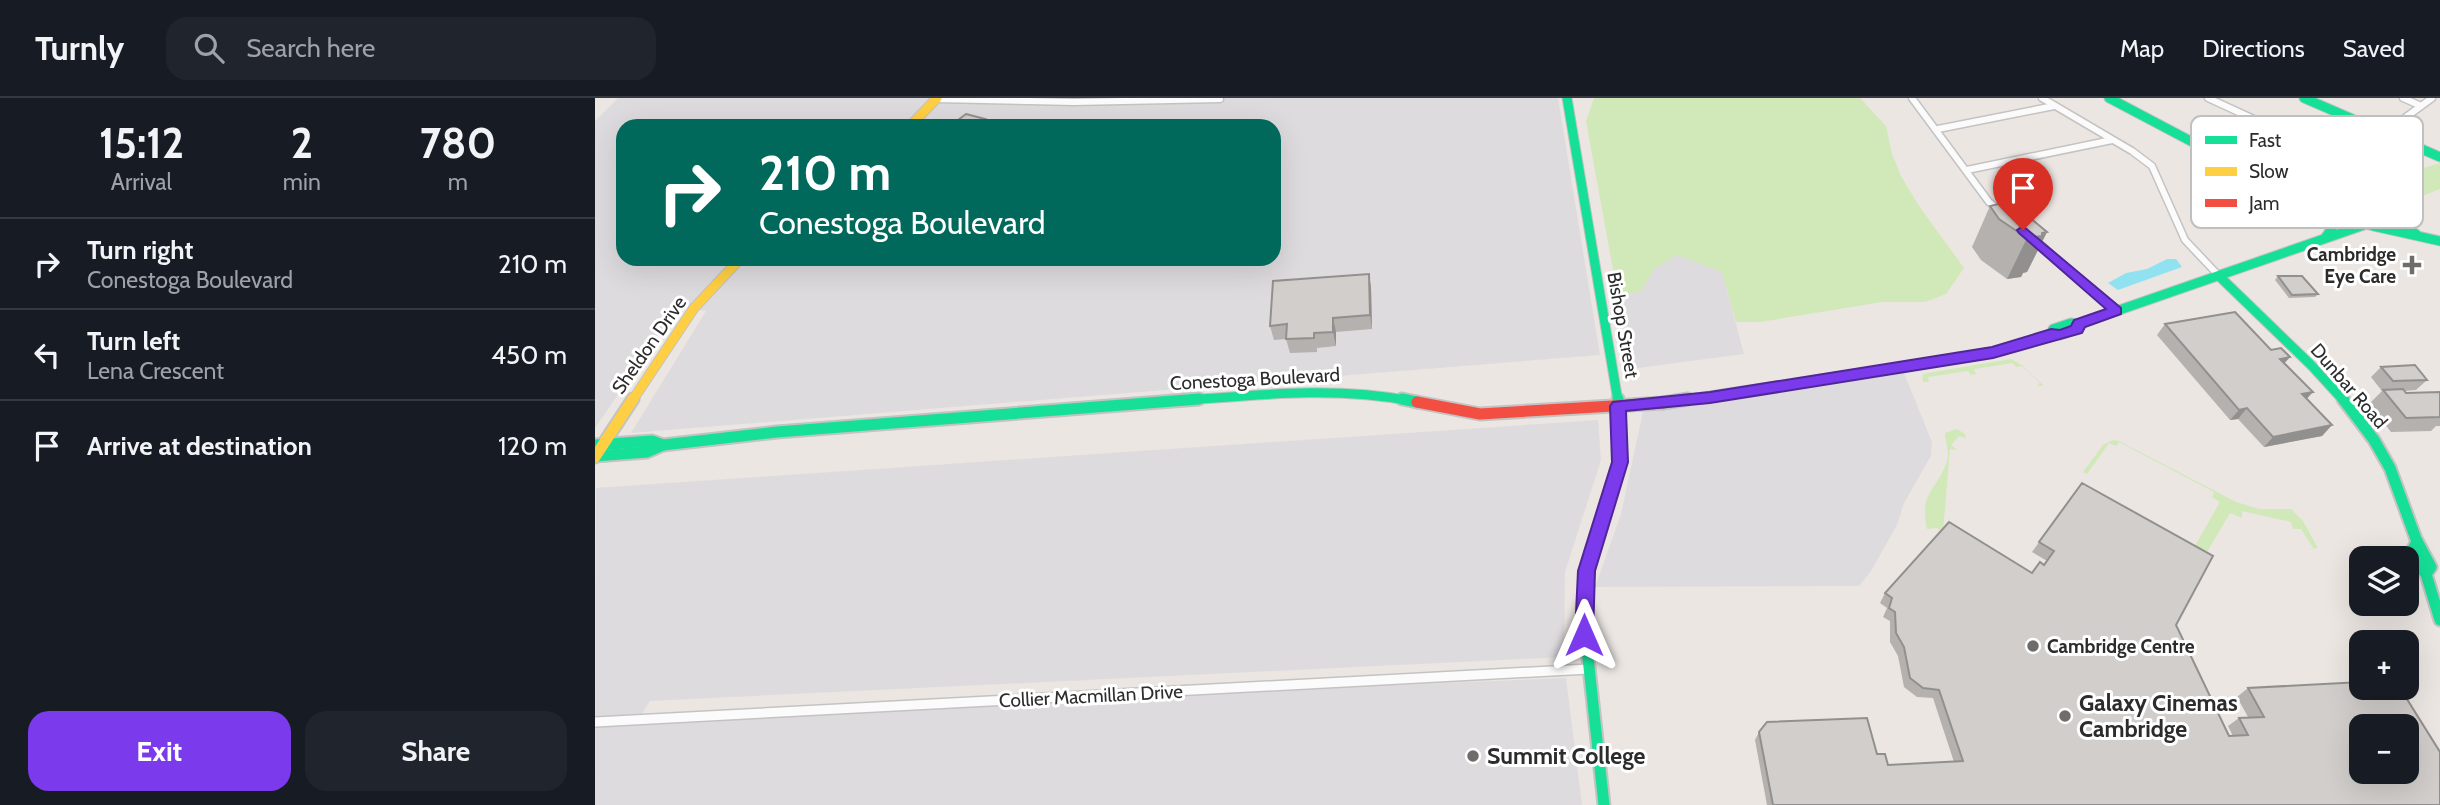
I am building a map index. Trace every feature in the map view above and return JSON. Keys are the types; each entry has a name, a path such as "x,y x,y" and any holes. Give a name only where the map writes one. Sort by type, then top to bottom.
{"street":[{"path":"917,119 937,98 1074,102 1220,99"},
{"name":"Bishop Street","path":"1567,98 1618,406 1620,462 1591,551 1583,623 1604,805"},
{"path":"1912,98 1938,129 1989,202 2006,216"},
{"path":"2042,98 2143,158 2157,172 2185,240 2219,276"},
{"path":"2109,98 2191,141"},
{"path":"2208,98 2248,116"},
{"path":"2305,98 2346,116"},
{"path":"2403,98 2419,104"},
{"path":"2405,116 2419,104 2432,98"},
{"path":"1938,129 2054,106"},
{"path":"1967,170 2112,140"},
{"path":"2423,150 2440,157"},
{"path":"2325,238 2330,228"},
{"name":"Conestoga Boulevard","path":"595,456 647,452 663,445 777,432 1305,391 1349,391 1479,414 1684,401 1993,353 2051,334 2060,335 2077,329 2079,324 2325,238 2333,238 2350,228"},
{"path":"2383,228 2440,241"},
{"path":"2405,228 2416,234"},
{"path":"2023,230 2116,311"},
{"name":"Sheldon Drive","path":"595,456 598,445 694,308 733,266"},
{"name":"Dunbar Road","path":"2219,276 2330,385 2365,427 2390,467 2417,542 2426,552 2431,568 2426,574 2440,620"},
{"name":"Conestoga Boulevard","path":"598,445 652,441 663,445"},
{"name":"Collier Macmillan Drive","path":"595,722 1588,668"}],"shaded area":[{"path":"618,98 1558,98 1600,355 631,433 706,311 679,306 595,428 595,121"},
{"path":"1677,255 1722,272 1744,354 1631,369 1618,297 1641,291 1655,267"},
{"path":"1904,373 1932,442 1931,456 1904,503 1897,525 1871,571 1859,586 1595,587 1621,514 1643,412"},
{"path":"1598,420 1601,460 1565,572 1564,657 650,701 635,725 976,702 1566,678 1582,805 595,805 596,488"}],"green space":[{"path":"1594,98 1860,98 1886,126 1892,154 1901,176 1964,268 1946,294 1925,302 1882,302 1760,322 1736,322 1722,272 1677,255 1655,268 1641,291 1618,297 1586,121"},
{"path":"2440,163 2440,189 2423,196 2423,168"},
{"path":"2011,359 2022,365 2044,386 2037,386 2040,383 2022,366 2016,367 2013,363 1974,369 1976,374 1971,375 1968,371 1928,377 1929,382 1923,382 1922,375 1928,373"},
{"path":"1956,429 1964,433 1966,438 1959,436 1951,445 1957,450 1950,449 1943,532 1937,528 1927,529 1927,499 1948,457 1945,433"},
{"path":"2113,440 2119,441 2236,502 2259,509 2291,509 2303,521 2318,548 2308,549 2313,548 2301,529 2293,529 2291,522 2242,511 2242,518 2230,513 2201,562 2189,556 2220,502 2212,497 2214,492 2119,442 2116,446 2109,443 2087,474 2083,472 2103,445"}],"water":[{"path":"2167,259 2176,259 2182,267 2118,290 2108,283 2126,273 2147,269"}],"building":[{"path":"966,114 985,119 959,119"},
{"path":"2010,201 2047,232 2042,233 2042,236 2027,238 1999,219 1990,206"},
{"path":"1369,274 1370,315 1333,318 1333,332 1314,333 1314,338 1286,339 1287,324 1270,326 1273,281"},
{"path":"2278,276 2302,276 2318,294 2292,295"},
{"path":"2235,312 2271,350 2281,348 2290,357 2280,359 2313,392 2302,394 2332,425 2273,437 2247,408 2239,410 2165,324"},
{"path":"2415,365 2427,380 2393,381 2381,367"},
{"path":"2403,389 2406,393 2440,392 2440,417 2406,418 2383,390"},
{"name":"Cambridge Centre","path":"2082,483 2213,556 2176,625 2229,736 2248,735 2239,718 2264,717 2248,688 2349,683 2349,700 2408,700 2416,714 2349,714 2349,784 2419,784 2419,718 2440,752 2440,805 1773,805 1759,732 1767,722 1867,718 1877,754 1885,754 1888,765 1963,761 1939,690 1923,688 1910,678 1904,647 1896,633 1895,612 1889,608 1892,598 1885,593 1949,522 2032,573 2040,562 2044,565 2054,551 2039,542"}],"traffic: fast":[{"path":"1567,98 1618,397 1620,462 1591,551 1583,612 1604,805"},
{"path":"2109,98 2191,141"},
{"path":"2304,98 2345,116"},
{"path":"2423,150 2440,157"},
{"path":"2325,238 2332,228"},
{"path":"2051,334 2053,329 2071,323 2079,324 2355,228"},
{"path":"2382,228 2440,241"},
{"path":"2405,228 2416,234"},
{"path":"2219,276 2335,389 2374,440 2390,468 2416,539 2431,567 2426,574"},
{"path":"1663,403 1993,353 2051,334 2060,335 2077,329 2079,324"},
{"path":"595,456 647,452 663,445 777,432 1305,391 1380,395 1417,402"},
{"path":"596,445 652,441 663,445"},
{"path":"2417,542 2413,549 2418,564 2426,574 2440,620"}],"traffic: slow":[{"path":"917,119 937,98"},
{"path":"595,457 694,308 733,266"}],"traffic: jam":[{"path":"1417,402 1480,414 1663,403"}],"place":[{"name":"Cambridge Eye Care","path":"2412,265"},
{"name":"Cambridge Centre","path":"2033,646"},
{"name":"Galaxy Cinemas Cambridge","path":"2065,716"},
{"name":"Summit College","path":"1473,756"}],"route":[{"path":"1584,635 1583,612 1591,551 1620,462 1618,406 1710,398 1993,353 2051,334 2060,335 2077,329 2079,324 2116,311 2023,230"}]}
